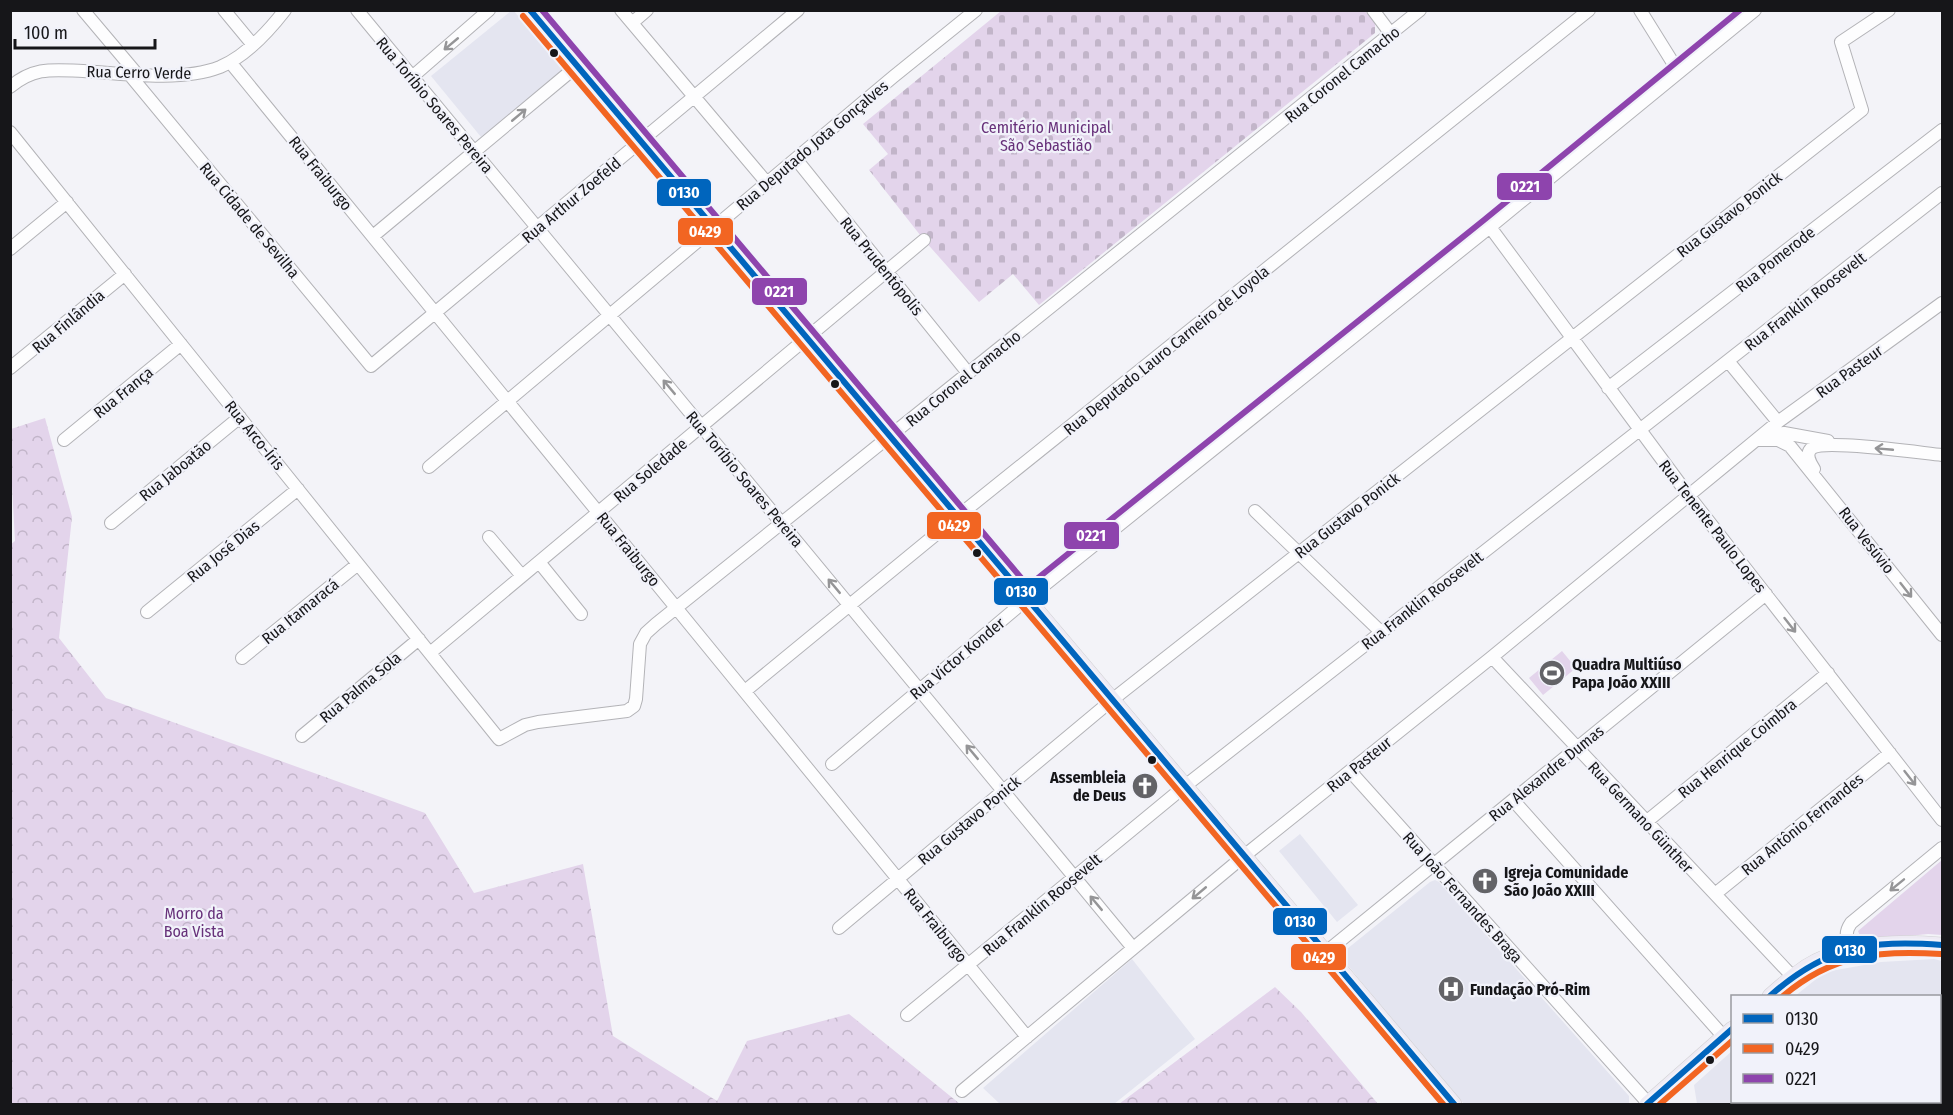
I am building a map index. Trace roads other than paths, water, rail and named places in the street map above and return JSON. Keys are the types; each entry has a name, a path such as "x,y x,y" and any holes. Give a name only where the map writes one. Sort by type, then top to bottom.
{"main road":[{"path":"530,10 1454,1104"},
{"path":"1771,995 1792,976 1818,961 1854,949 1903,943 1942,945"},
{"path":"1648,1104 1728,1033"}],"street":[{"name":"Rua Cidade de Sevilha","path":"83,10 371,366"},
{"path":"224,10 253,45"},
{"name":"Rua Cerro Verde","path":"10,87 24,77 41,70 133,74 206,71 230,62 253,45 285,10"},
{"name":"Rua Toríbio Soares Pereira","path":"357,10 1133,948"},
{"path":"412,77 489,10"},
{"path":"621,10 767,183"},
{"path":"632,23 647,10"},
{"name":"Rua Arthur Zoefeld","path":"371,366 798,10"},
{"name":"Rua Deputado Jota Gonçalves","path":"429,467 976,10"},
{"path":"1373,10 1391,34"},
{"name":"Rua Coronel Camacho","path":"499,739 525,725 537,722 627,711 634,706 640,644 646,633 1420,10"},
{"name":"Rua Deputado Lauro Carneiro de Loyola","path":"745,692 957,516 1588,10"},
{"path":"1640,10 1678,71"},
{"name":"Rua Victor Konder","path":"832,764 1027,599 1490,227 1755,10"},
{"name":"Rua Gustavo Ponick","path":"839,928 1112,700 1862,110 1841,42 1890,10"},
{"name":"Rua Fraiburgo","path":"230,62 1027,1036"},
{"path":"373,236 578,66"},
{"name":"Rua Pomerode","path":"1608,388 1942,130"},
{"name":"Rua Arco-Íris","path":"10,132 499,739"},
{"name":"Rua Prudentópolis","path":"796,159 968,373"},
{"name":"Rua Franklin Roosevelt","path":"907,1015 1185,786 1942,193"},
{"path":"10,249 67,202"},
{"name":"Rua Tenente Paulo Lopes","path":"1490,227 1689,496 1942,820"},
{"name":"Rua Soledade","path":"430,653 924,240"},
{"name":"Rua Finlândia","path":"10,368 125,274"},
{"name":"Rua Pasteur","path":"962,1091 1244,856 1778,423 1942,303"},
{"name":"Rua França","path":"64,440 181,344"},
{"path":"1728,361 1778,423"},
{"path":"1791,440 1788,430 1789,421 1801,407"},
{"name":"Rua Jaboatão","path":"111,523 240,417"},
{"path":"1759,439 1844,444 1942,455"},
{"name":"Rua Vesúvio","path":"1791,440 1825,487 1942,635"},
{"path":"1825,487 1811,463 1809,451 1814,447 1844,444"},
{"name":"Rua José Dias","path":"147,612 298,489"},
{"path":"1255,511 1381,632"},
{"path":"489,537 522,576"},
{"path":"539,562 581,614"},
{"name":"Rua Itamaracá","path":"242,658 358,564"},
{"name":"Rua Alexandre Dumas","path":"1325,953 1766,594"},
{"name":"Rua Palma Sola","path":"302,736 418,639"},
{"name":"Rua Germano Günther","path":"1492,657 1792,976"},
{"name":"Rua Henrique Coimbra","path":"1646,822 1828,673"},
{"name":"Rua Antônio Fernandes","path":"1715,894 1890,753"},
{"name":"Rua João Fernandes Braga","path":"1350,771 1648,1104"},
{"path":"1513,800 1728,1033"},
{"path":"1854,949 1846,935 1851,923 1942,848"}],"place":[{"name":"Quadra Multiúso Papa João XXIII","path":"1552,673"},
{"name":"Assembleia de Deus","path":"1145,786"},
{"name":"Igreja Comunidade São João XXIII","path":"1485,881"},
{"name":"Fundação Pró-Rim","path":"1451,989"}],"park label":[{"name":"Cemitério Municipal São Sebastião","path":"1046,136"},
{"name":"Morro da Boa Vista","path":"194,922"}]}
